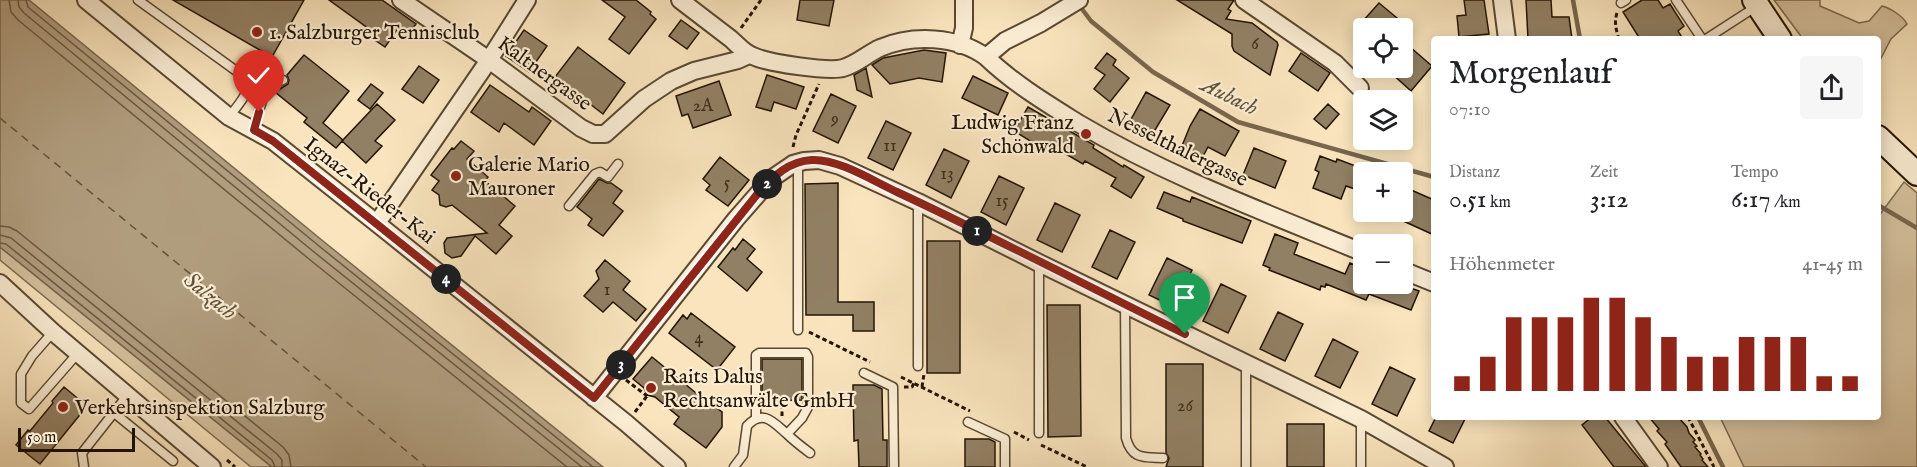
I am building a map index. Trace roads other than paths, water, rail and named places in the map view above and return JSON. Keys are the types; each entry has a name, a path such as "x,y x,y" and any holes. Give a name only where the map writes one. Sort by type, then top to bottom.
{"main road":[{"path":"1756,3 1778,36"},
{"path":"1881,140 1917,174"}],"street":[{"name":"Ignaz-Rieder-Kai","path":"86,0 229,117 273,141 377,223 626,423 677,467"},
{"name":"Kaltnergasse","path":"401,0 489,60 581,128 593,134 605,134 638,103 671,81 694,71 749,55"},
{"path":"377,223 489,60 527,0"},
{"path":"680,0 749,55"},
{"path":"960,45 964,28 964,0"},
{"path":"1244,0 1335,63 1360,88"},
{"path":"1502,0 1507,36"},
{"path":"986,57 1005,40 1075,3"},
{"name":"Nesselthalergasse","path":"749,55 826,69 846,67 878,49 906,40 926,39 960,45 986,57 1004,74 1059,111 1148,161 1193,183 1353,248"},
{"path":"594,398 759,192 779,172 796,163 812,160 832,162 918,202 1361,419 1445,467"},
{"path":"1413,274 1431,282"},
{"path":"0,283 53,332 212,467"},
{"path":"1625,420 1659,467"}],"lane":[{"path":"138,0 246,78 248,82 246,92 229,117"},
{"path":"1676,0 1700,36"},
{"path":"1710,36 1756,3"},
{"path":"254,130 267,90 276,82 283,80"},
{"path":"796,163 798,330"},
{"path":"570,206 595,174 600,172 608,177 618,164"},
{"path":"918,202 918,366"},
{"path":"1039,262 1039,433"},
{"path":"1125,305 1128,448 1142,457 1163,458"},
{"path":"53,332 32,356 21,374 21,403 29,409 78,353"},
{"path":"756,418 756,355 759,353 806,353 808,357 808,407 802,418 787,434"},
{"path":"1245,363 1246,467"},
{"path":"864,373 893,387 894,467"},
{"path":"84,467 82,453 127,396"},
{"path":"113,412 172,461"},
{"path":"734,467 743,455 747,426 756,418 769,419 810,453"},
{"path":"1361,419 1361,467"},
{"path":"968,422 1005,439 1005,467"}],"water":[{"name":"Salzach","path":"0,0 29,0 603,467 272,467 0,247"}],"waterway":[{"name":"Aubach","path":"1573,0 1579,36"},
{"name":"Aubach","path":"1079,5 1091,21 1153,72 1238,122 1431,176"},
{"name":"Aubach","path":"1881,207 1917,228"},
{"name":"Aubach","path":"1700,420 1723,467"}],"place":[{"name":"1. Salzburger Tennisclub","path":"257,32"},
{"name":"Ludwig Franz Schönwald","path":"1086,134"},
{"name":"Galerie Mario Mauroner","path":"456,176"},
{"name":"Raits Dalus Rechtsanwälte GmbH","path":"651,388"},
{"name":"Verkehrsinspektion Salzburg","path":"63,407"}]}
